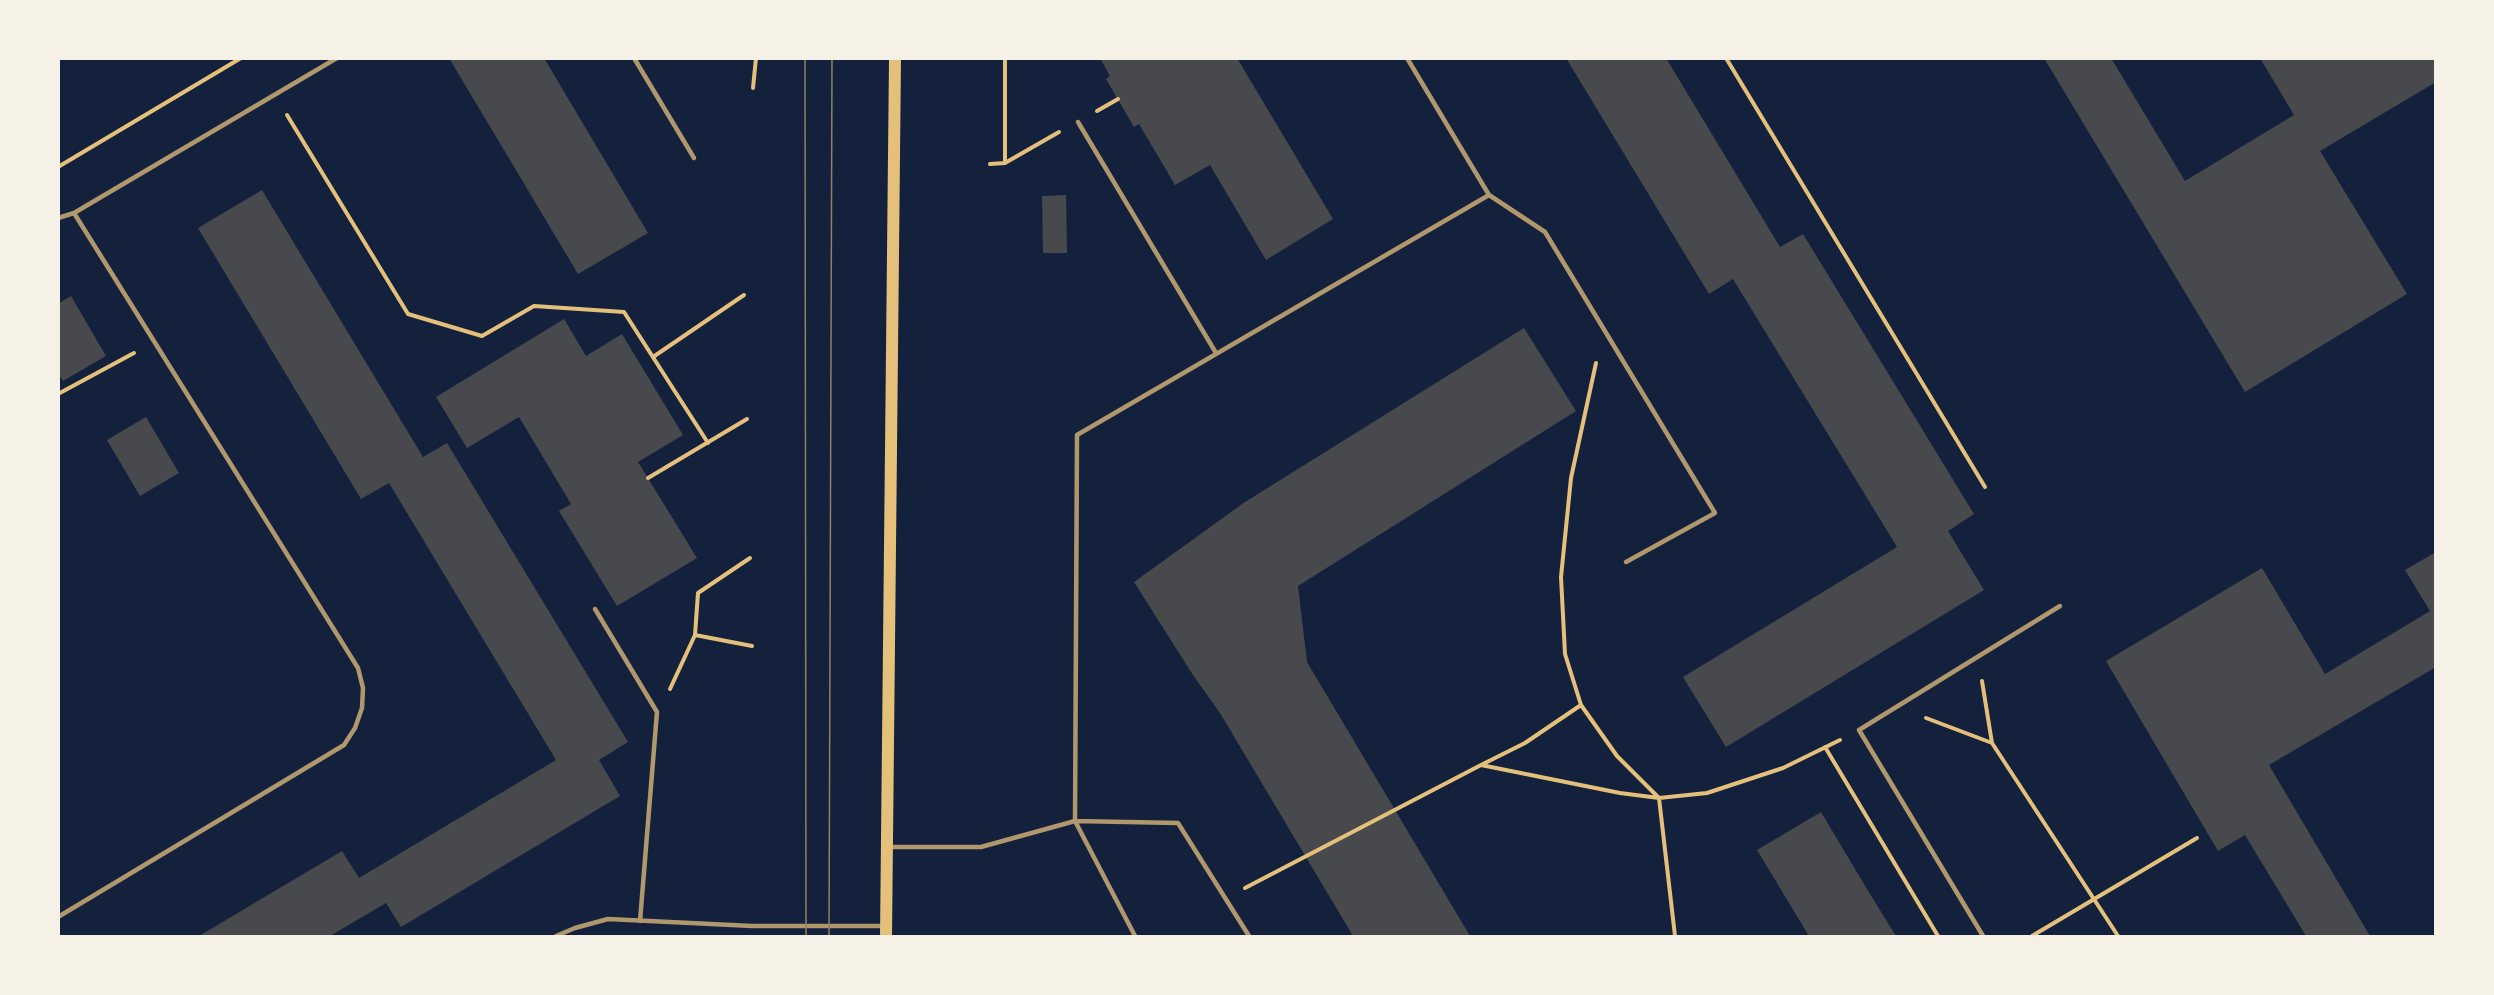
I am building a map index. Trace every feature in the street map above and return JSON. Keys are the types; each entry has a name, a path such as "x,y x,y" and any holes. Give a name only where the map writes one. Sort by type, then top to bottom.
{"main road":[{"path":"886,931 895,58"}],"lane":[{"path":"58,218 74,213 337,58"},
{"path":"634,58 694,158"},
{"path":"1407,58 1489,195 1545,232 1716,513 1626,562"},
{"path":"1078,122 1216,353"},
{"path":"1136,936 1075,821 1077,435 1489,195"},
{"path":"58,917 344,745 355,728 362,708 363,688 358,668 74,213"},
{"path":"1983,936 1859,730 2060,606"},
{"path":"595,609 657,712 640,921"},
{"path":"886,847 981,847 1075,821 1178,823 1249,936"},
{"path":"556,936 608,919 886,931"}],"path":[{"path":"58,167 241,58"},
{"path":"753,88 756,58"},
{"path":"1005,58 1005,163"},
{"path":"1726,58 1985,487"},
{"path":"275,95 408,314 482,336 534,306 624,312 708,443"},
{"path":"990,164 1005,163 1118,99"},
{"path":"654,357 744,295"},
{"path":"1604,329 1571,478 1561,577 1564,654 1581,705 1617,756 1659,798 1675,936"},
{"path":"58,394 154,342"},
{"path":"648,478 747,419"},
{"path":"656,720 695,635 698,593 750,558"},
{"path":"695,635 752,646"},
{"path":"1978,656 1992,743 2118,936"},
{"path":"1225,898 1525,743 1581,705"},
{"path":"1897,706 1992,743"},
{"path":"1481,765 1620,793 1659,798 1707,793 1783,768 1859,730"},
{"path":"1825,747 1938,936"},
{"path":"2032,936 2198,838"}],"building":[{"path":"449,58 544,58 648,233 578,274"},
{"path":"1100,58 1237,58 1333,219 1266,260 1210,165 1175,185 1139,124 1134,127 1106,79 1110,76"},
{"path":"1566,58 1666,58 1780,247 1803,234 1974,514 1948,531 1984,590 1726,747 1683,677 1897,547 1733,279 1709,294"},
{"path":"2044,58 2111,58 2185,181 2294,115 2260,58 2436,58 2436,82 2320,151 2407,294 2245,392"},
{"path":"262,190 423,457 447,443 628,742 599,760 620,796 401,927 386,903 330,936 199,936 342,851 359,878 556,760 389,483 361,499 198,228"},
{"path":"1066,195 1067,253 1043,253 1042,196"},
{"path":"71,296 106,356 63,381 58,373 58,304"},
{"path":"564,319 586,356 622,334 683,435 638,462 697,558 617,606 559,511 571,504 519,417 467,448 436,397"},
{"path":"1524,328 1576,411 1298,586 1307,662 1470,936 1353,936 1220,713 1134,582 1245,502"},
{"path":"146,417 179,473 140,496 107,440"},
{"path":"2436,552 2436,667 2269,765 2370,936 2306,936 2245,835 2218,851 2106,661 2262,568 2325,674 2430,611 2405,570"},
{"path":"1821,812 1896,936 1809,936 1757,850"}],"tram line":[{"path":"805,58 806,936"},
{"path":"829,936 832,58"}]}
